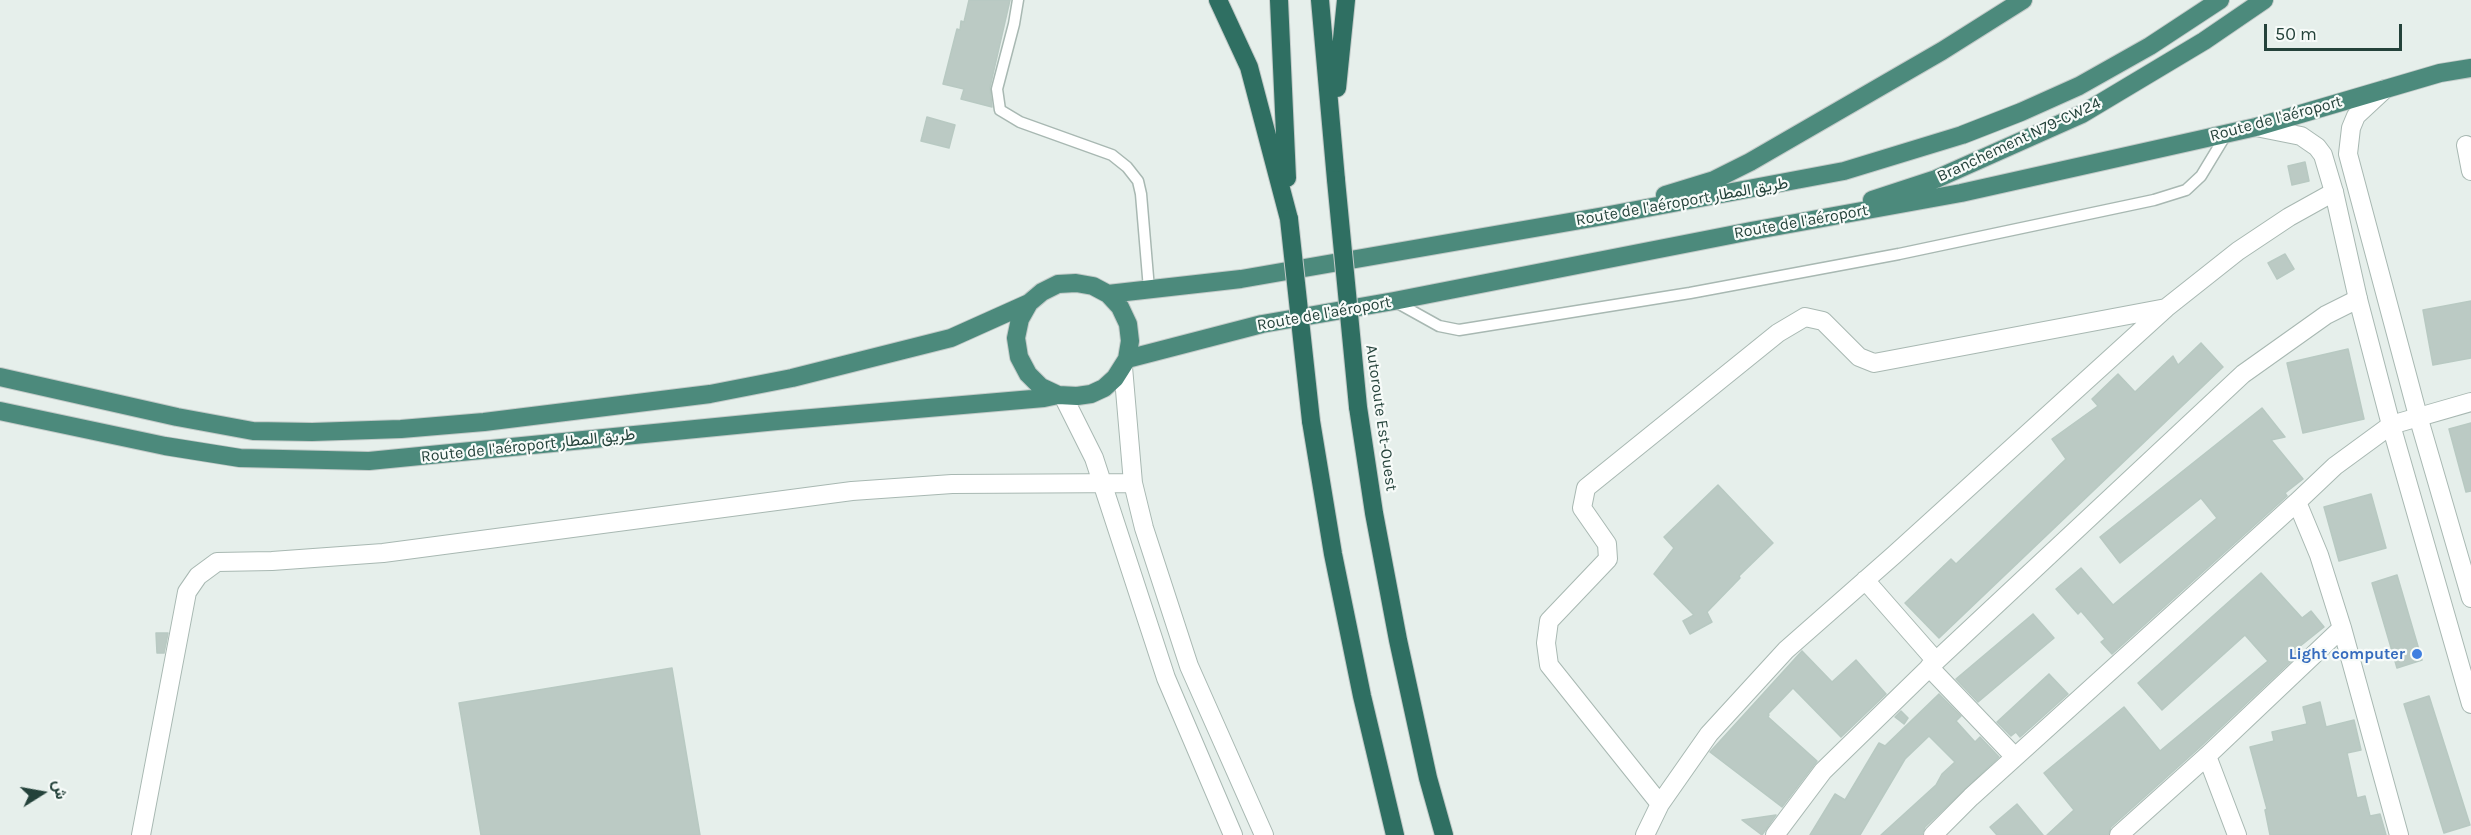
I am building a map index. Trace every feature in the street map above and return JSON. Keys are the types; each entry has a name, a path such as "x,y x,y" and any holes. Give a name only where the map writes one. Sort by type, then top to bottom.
{"highway":[{"path":"1218,0 1249,67 1289,219"},
{"path":"1279,0 1289,219 1311,421 1333,554 1362,696 1395,835"},
{"name":"Autoroute Est-Ouest","path":"1320,0 1358,407 1398,640 1428,778 1444,835"},
{"path":"1335,180 1337,77 1346,0"},
{"path":"1604,216 1714,180 1942,51 2023,0"},
{"name":"Route de l'aéroport طريق المطار","path":"1108,294 1241,279 1604,216 1844,171 1962,135 2079,86 2150,46 2220,0"},
{"name":"Branchement N79-CW24","path":"1751,231 1879,198 1936,179 2015,146 2082,114 2137,83 2264,0"},
{"name":"Route de l'aéroport","path":"1125,363 1262,324 1961,193 2256,127 2440,73 2471,68"},
{"path":"1076,283 1093,286 1108,294 1120,307 1128,324 1130,341 1125,363 1115,378 1104,388 1091,394 1061,395 1041,387 1028,374 1019,357 1016,338 1020,320 1029,303 1042,292 1058,284 1076,283"},
{"name":"Route de l'aéroport طريق المطار","path":"0,377 177,417 253,430 312,432 401,429 484,422 710,394 792,378 951,338 1029,303"},
{"name":"Route de l'aéroport طريق المطار","path":"0,411 165,446 240,458 369,461 1061,395"}],"street":[{"path":"2385,89 2356,116 2349,134 2348,154 2418,416 2471,598"},
{"path":"2256,127 2301,136 2323,154 2391,425 2471,704"},
{"path":"2466,145 2471,171"},
{"path":"1645,835 1660,804 1709,734 1786,650 2166,308 2238,251 2289,217 2334,192"},
{"path":"1776,835 1823,771 1933,664 2243,374 2326,315 2358,299"},
{"path":"1660,804 1549,664 1546,643 1550,621 1608,559 1607,544 1582,508 1586,488 1778,333 1805,316 1823,321 1859,357 1874,363 2166,308"},
{"path":"1125,363 1133,483 1144,528 1189,666 1264,835"},
{"path":"1061,395 1082,431 1103,483 1166,678 1233,835"},
{"path":"1933,835 2335,466 2391,425 2471,402"},
{"path":"141,835 187,592 198,576 217,562 272,561 383,553 852,490 952,484 1133,483"},
{"path":"2297,502 2319,555 2342,628 2399,835"},
{"path":"1865,580 1933,664 2015,758"},
{"path":"2120,835 2342,628"},
{"path":"2207,756 2237,835"}],"lane":[{"path":"1018,0 997,89 1000,110 1020,122 1112,155 1127,167 1138,181 1141,194 1149,289"},
{"path":"1394,301 1439,326 1459,330 1655,299 1899,254 2154,200 2186,190 2201,177 2227,133"}],"building":[{"path":"969,0 1010,0 990,87 992,107 961,99 964,89 943,84 957,29 960,30 961,21 964,22"},
{"path":"927,117 955,125 949,148 921,141"},
{"path":"2305,162 2309,181 2292,185 2288,166"},
{"path":"2285,254 2294,269 2277,279 2268,263"},
{"path":"2471,301 2471,358 2433,365 2423,310"},
{"path":"2201,343 2223,367 1939,638 1905,603 1951,559 1956,564 2066,459 2052,439 2098,406 2092,399 2118,374 2135,392 2173,356 2178,365"},
{"path":"2348,349 2364,419 2303,433 2287,363"},
{"path":"2262,408 2285,437 2271,440 2303,479 2285,493 2287,496 2112,654 2101,642 2105,639 2081,611 2078,614 2056,589 2081,568 2113,605 2217,518 2201,498 2120,563 2100,537"},
{"path":"2471,423 2471,491 2466,492 2449,429"},
{"path":"1718,485 1773,543 1707,612 1712,622 1690,634 1683,621 1694,615 1654,574 1674,548 1664,537"},
{"path":"2371,494 2386,548 2339,561 2324,507"},
{"path":"2261,573 2302,618 2311,611 2324,627 2299,647 2302,651 2199,748 2111,827 2108,835 2047,835 2074,810 2044,773 2124,707 2160,751 2268,661 2245,635 2162,710 2138,683"},
{"path":"2397,575 2422,660 2397,668 2372,583"},
{"path":"2033,614 2054,638 1978,702 1956,679"},
{"path":"156,633 168,633 164,653 157,653"},
{"path":"1802,651 1832,682 1856,660 1886,694 1841,737 1793,688 1768,714 1768,717 1817,761 1782,807 1710,752"},
{"path":"672,668 700,835 481,835 459,703"},
{"path":"2049,674 2068,694 2020,737 2016,732 2011,736 1997,722"},
{"path":"1939,694 1961,716 1956,721 1975,742 1980,737 1999,757 1925,827 1922,835 1881,835 1936,785 1942,774 1955,762 1929,736 1905,759 1860,835 1810,835 1835,794 1845,800 1879,743 1885,746"},
{"path":"2429,696 2470,825 2444,833 2404,704"},
{"path":"2320,702 2326,727 2354,720 2361,750 2347,753 2357,798 2365,796 2370,816 2380,814 2386,835 2270,835 2265,810 2267,809 2250,747 2274,741 2272,732 2307,724 2303,707"},
{"path":"1901,711 1908,718 1904,724 1895,717"},
{"path":"2017,804 2043,835 1997,835 1990,827"},
{"path":"1776,815 1762,835 1742,820"}],"place":[{"name":"Light computer","path":"2417,654"}]}
